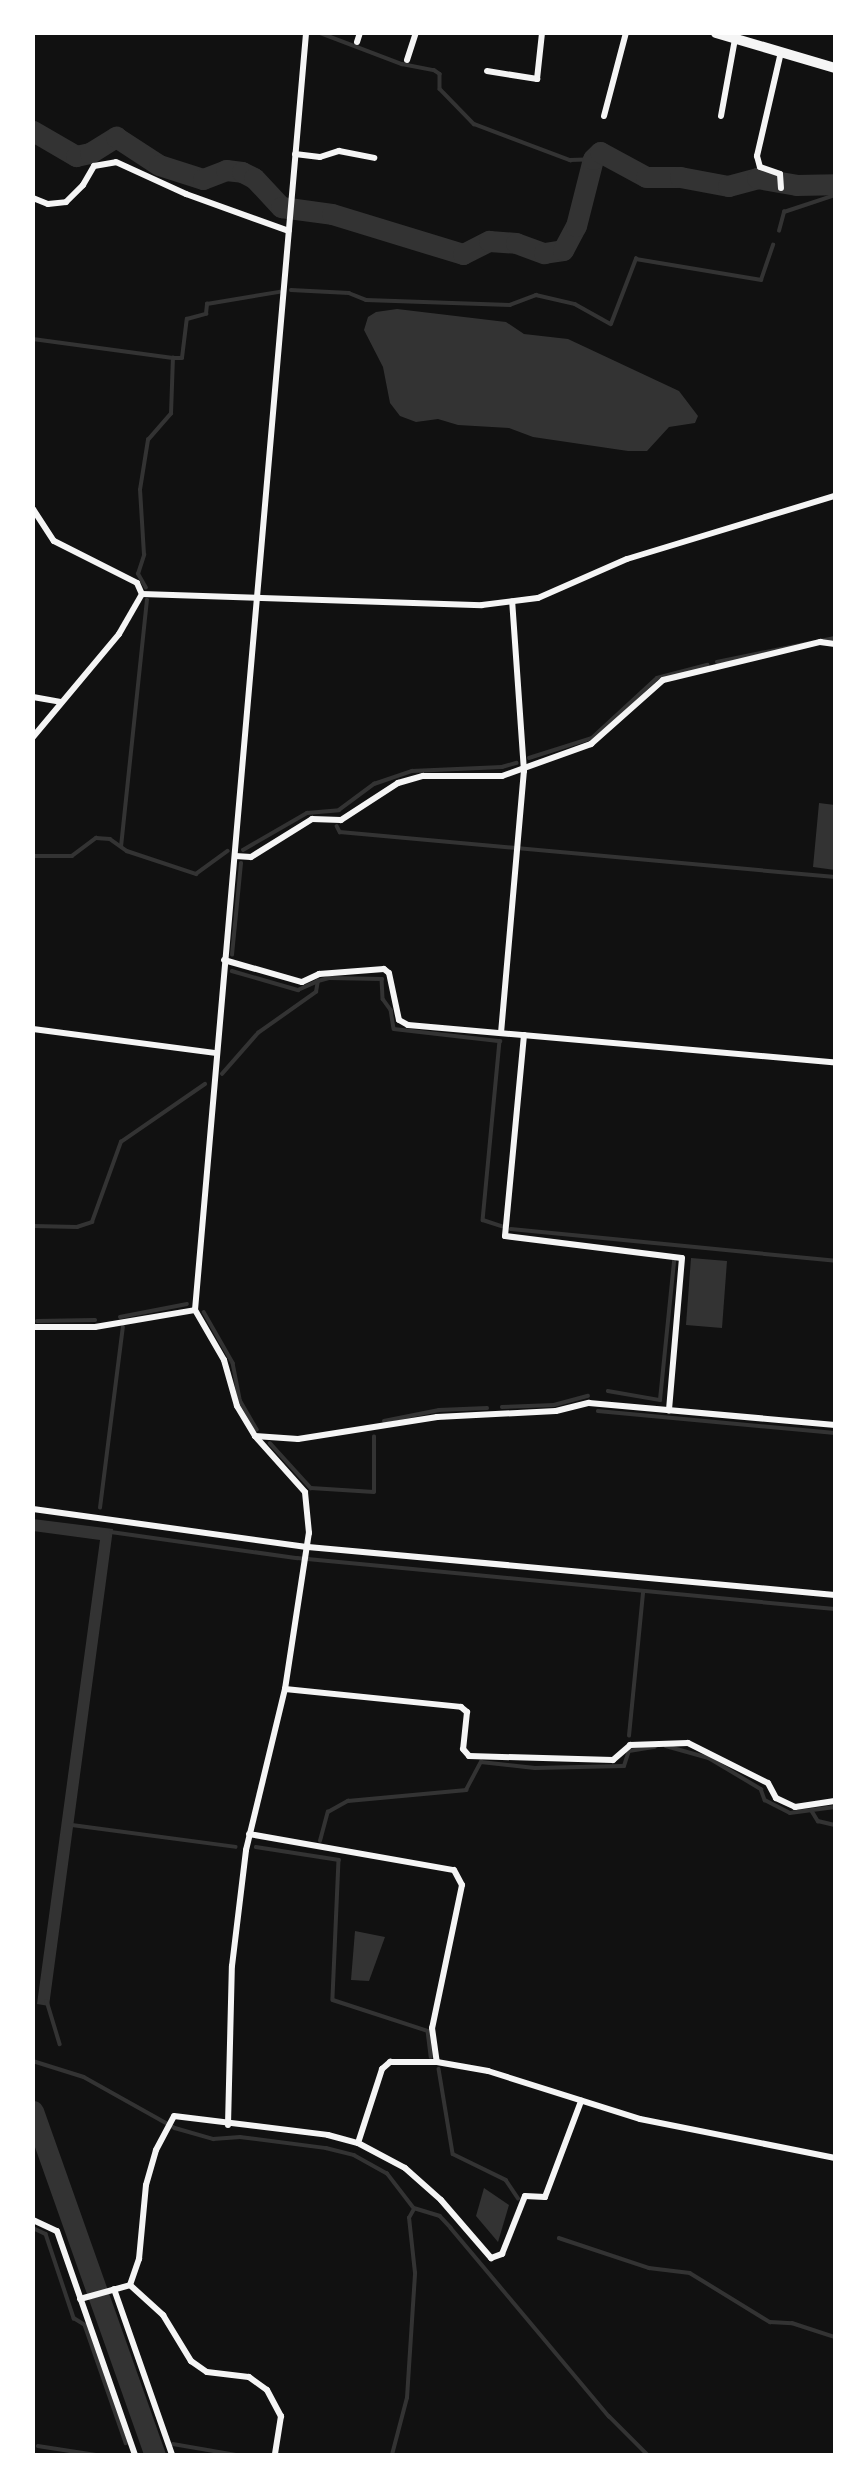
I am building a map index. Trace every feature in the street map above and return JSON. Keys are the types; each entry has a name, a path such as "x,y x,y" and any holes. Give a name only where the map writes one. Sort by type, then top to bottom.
{"main road":[{"path":"716,33 835,68"}],"street":[{"path":"228,2125 232,1966 249,1834 285,1689 308,1547 305,1492 255,1436 237,1406 224,1360 195,1310 306,33"},
{"path":"357,42 360,33"},
{"path":"407,60 416,33"},
{"path":"487,71 537,79 542,33"},
{"path":"604,116 626,33"},
{"path":"721,116 735,39"},
{"path":"781,52 757,156 760,167 780,174 781,188"},
{"path":"295,154 320,157 339,151 374,158"},
{"path":"33,198 48,204 66,202 83,185 94,166 116,162 186,194 289,231"},
{"path":"142,594 482,605 538,598 627,559 835,496"},
{"path":"33,509 54,541 137,583 142,594"},
{"path":"33,737 119,634 142,594"},
{"path":"501,1033 524,771 512,601"},
{"path":"234,856 251,857 312,819 341,820 398,783 423,776 502,776 524,771 591,744 663,680 820,642 835,644"},
{"path":"33,697 61,702"},
{"path":"224,960 302,982 319,974 384,969 399,1020 408,1025 835,1062"},
{"path":"33,1029 216,1053"},
{"path":"524,1035 505,1236 682,1258 669,1410"},
{"path":"33,1327 95,1327 195,1310"},
{"path":"255,1436 298,1439 436,1418 556,1411 589,1402 835,1425"},
{"path":"33,1509 308,1547 835,1595"},
{"path":"285,1689 461,1707 467,1712 463,1749 469,1756 613,1760 630,1745 688,1743 768,1783 776,1798 795,1807 835,1801"},
{"path":"249,1834 454,1871 462,1885 432,2028 437,2062"},
{"path":"358,2143 382,2069 390,2062 437,2062 488,2071 640,2119 835,2158"},
{"path":"130,2285 139,2259 146,2185 164,2132 174,2116 228,2125 328,2135 358,2143 405,2168 441,2200 491,2258 502,2254 525,2196 545,2197 581,2101"},
{"path":"33,2220 57,2231 80,2300 92,2320 135,2455"},
{"path":"80,2300 130,2285"},
{"path":"130,2285 163,2315 191,2361 207,2372 249,2377 267,2390 281,2416 275,2455"},
{"path":"114,2289 174,2454"}],"shaded area":[{"path":"397,309 506,322 524,334 568,339 679,391 698,416 695,423 669,427 647,451 628,451 533,437 509,428 458,425 438,419 416,422 400,416 390,403 383,367 364,330 368,317 376,312"},
{"path":"819,803 835,805 835,870 813,867"},
{"path":"691,1258 727,1261 722,1328 686,1325"},
{"path":"33,1519 113,1529 49,2006 37,2004 100,1540 33,1531"},
{"path":"355,1931 385,1937 369,1981 351,1980"},
{"path":"484,2188 509,2205 498,2242 476,2216"}],"waterway":[{"path":"320,33 402,64 434,70 440,74 440,89 474,124 570,160 593,159"},
{"path":"33,131 76,156 90,153 116,137 159,165 203,179 226,170 242,172 254,178 281,207 332,214 463,254 489,241 516,243 544,253 563,250 576,226 593,159 600,152 646,177 680,177 728,186 757,178 796,185 835,184"},
{"path":"779,231 784,212 835,195"},
{"path":"291,290 349,293 366,300 510,305 536,295 575,304 611,324 636,259 761,280 773,245"},
{"path":"146,588 138,574 144,555 140,490 148,440 171,414 173,358 182,358 187,319 206,314 207,304 279,292"},
{"path":"33,339 173,358"},
{"path":"121,847 147,600"},
{"path":"717,662 835,638"},
{"path":"529,758 592,738 657,678 707,665"},
{"path":"243,850 307,813 339,810 374,784 412,771 502,767 516,763"},
{"path":"337,826 340,832 835,877"},
{"path":"33,856 72,856 96,838 110,839 127,851 196,874 228,851"},
{"path":"232,955 241,863"},
{"path":"232,971 298,990 318,981"},
{"path":"222,1074 258,1033 316,992 318,981 329,978 382,979 383,999 391,1010 394,1029 500,1041 483,1220 502,1226"},
{"path":"33,1226 77,1227 92,1222 121,1142 205,1084"},
{"path":"511,1229 835,1261"},
{"path":"608,1391 660,1400 674,1261"},
{"path":"120,1317 187,1304"},
{"path":"204,1312 233,1363 240,1400 257,1429"},
{"path":"37,1321 95,1320"},
{"path":"100,1508 123,1327"},
{"path":"502,1407 554,1405 588,1396"},
{"path":"384,1421 439,1410 487,1408"},
{"path":"598,1411 835,1433"},
{"path":"270,1443 311,1488 374,1492 374,1437"},
{"path":"111,1532 297,1558 835,1609"},
{"path":"629,1736 643,1592"},
{"path":"666,1746 709,1758 761,1789 765,1800 790,1813 835,1807"},
{"path":"320,1841 328,1812 348,1801 466,1790 481,1762 535,1768 624,1766 629,1751 655,1747"},
{"path":"812,1811 818,1821 835,1825"},
{"path":"72,1825 236,1847"},
{"path":"256,1847 339,1860 333,2000 428,2031 431,2057"},
{"path":"47,2001 60,2044"},
{"path":"33,2061 84,2077 175,2128 213,2139 240,2137 326,2148 354,2155 387,2173 414,2208 440,2216 609,2416 648,2455"},
{"path":"439,2069 453,2154 506,2180 518,2198"},
{"path":"33,2111 155,2455"},
{"path":"392,2455 407,2398 415,2273 409,2218 414,2209"},
{"path":"33,2228 46,2234 74,2318 85,2325 126,2443"},
{"path":"559,2238 649,2268 690,2273 770,2322 792,2323 835,2337"},
{"path":"173,2444 237,2455"},
{"path":"38,2446 97,2455"}]}
